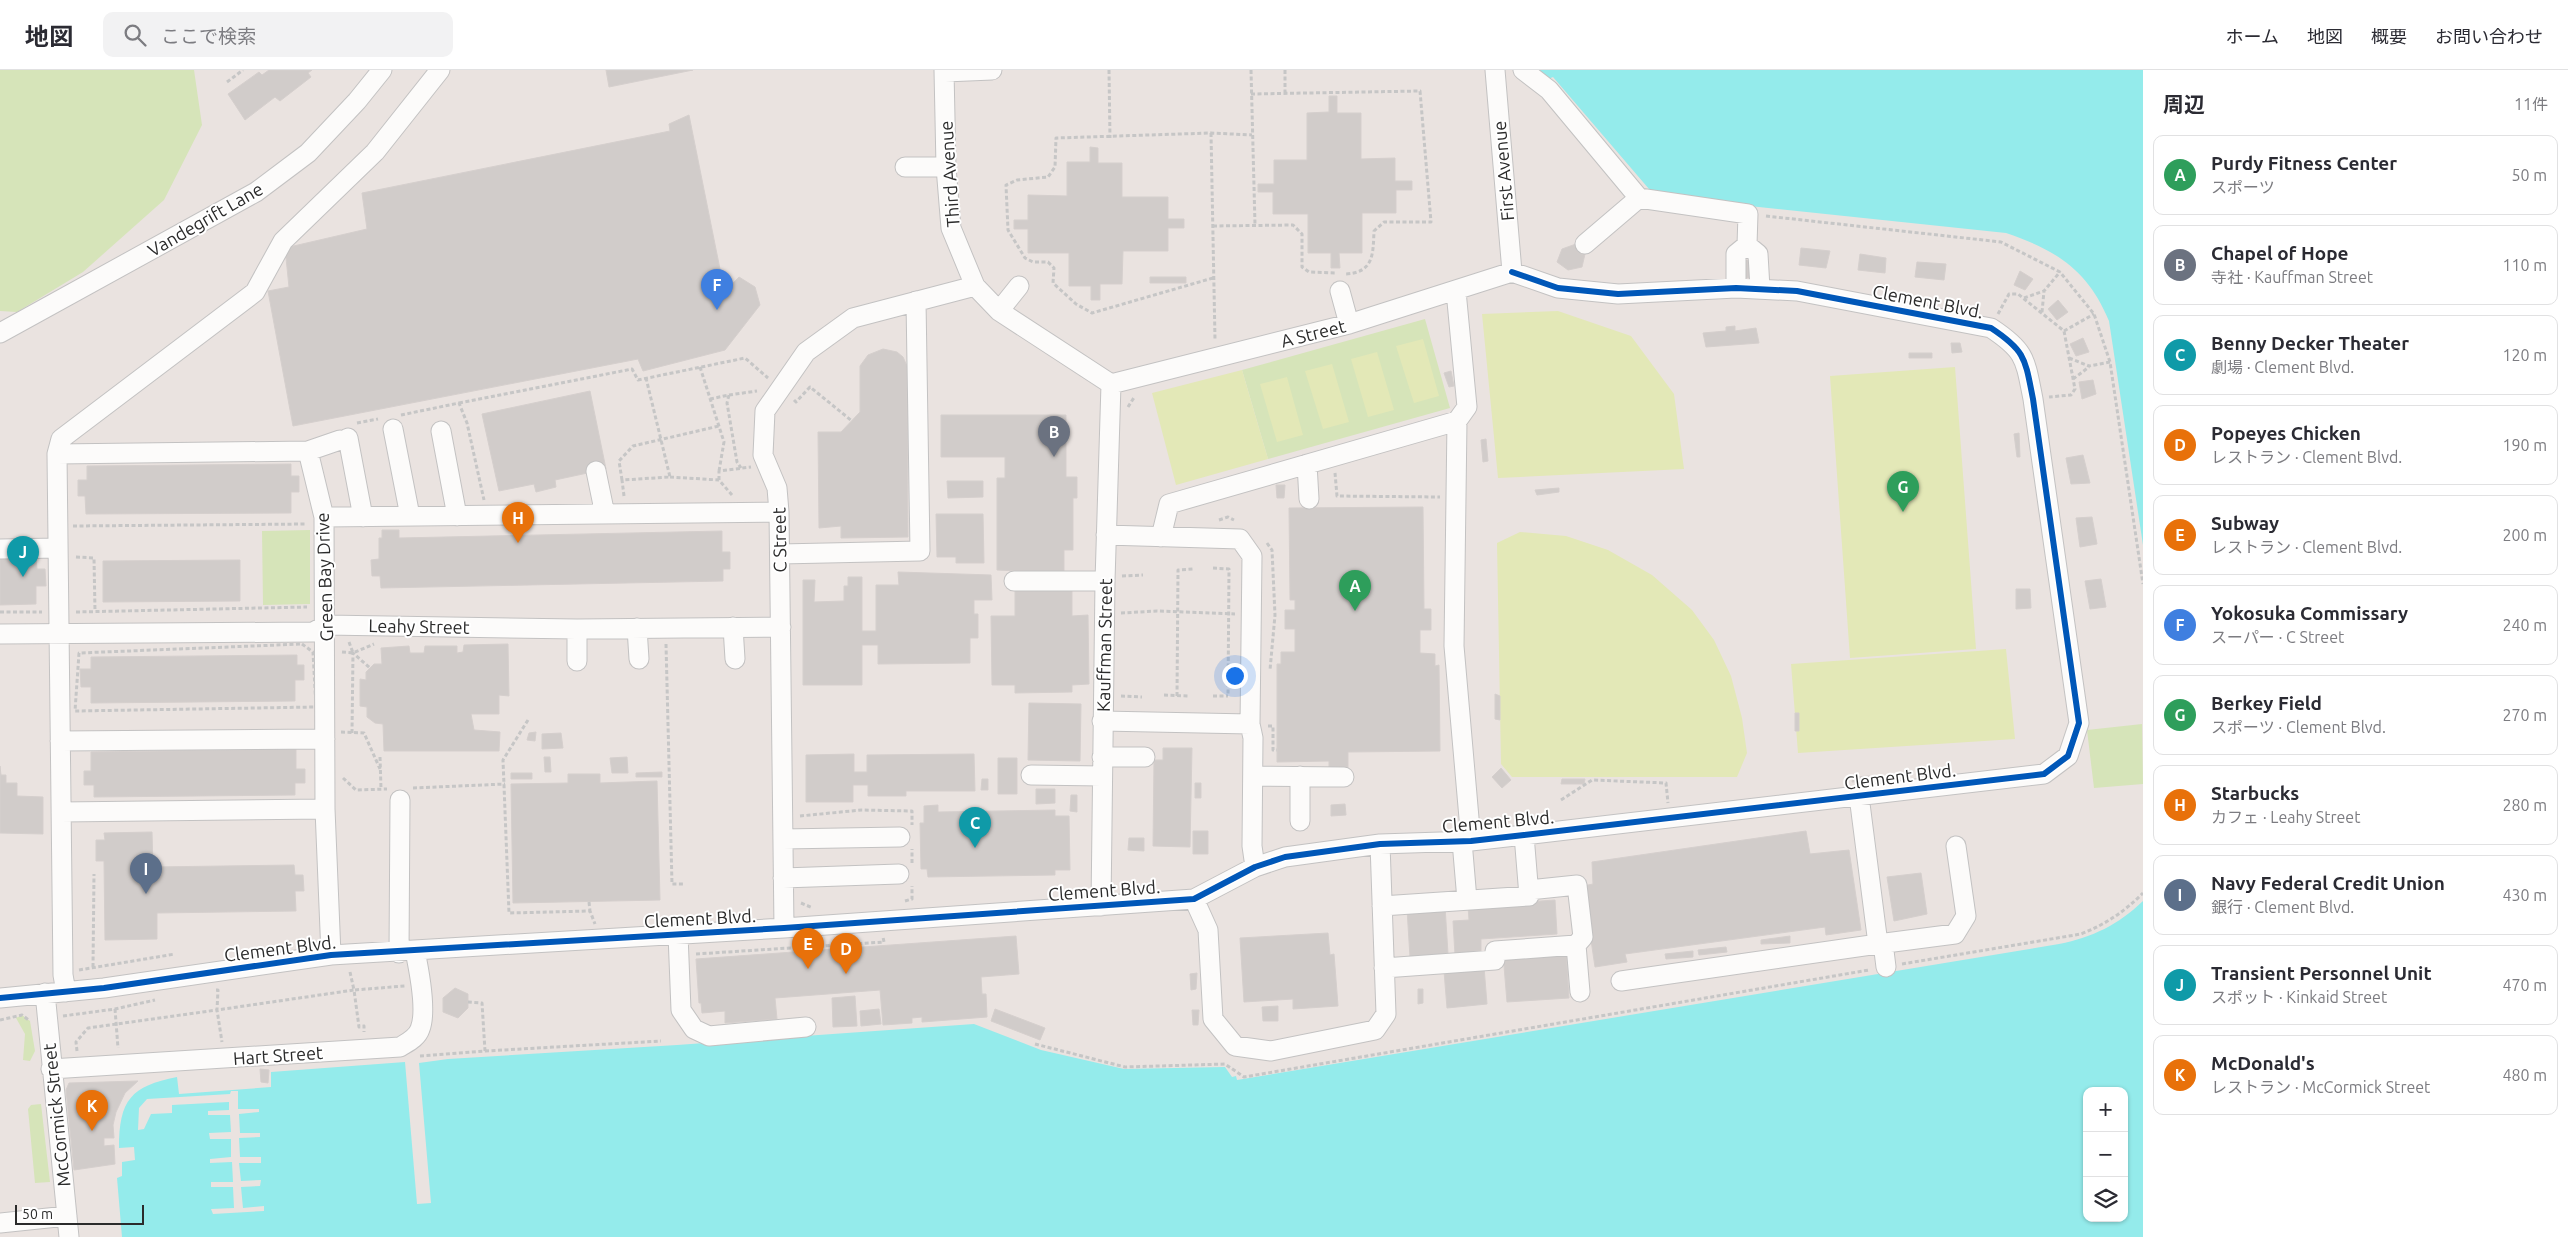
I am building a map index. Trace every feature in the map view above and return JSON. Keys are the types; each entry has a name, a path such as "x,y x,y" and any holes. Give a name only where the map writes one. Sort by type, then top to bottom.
{"street":[{"name":"Vandegrift Lane","path":"0,333 256,192 308,153 382,70"},
{"path":"66,992 63,975 59,634 65,549 57,454 61,439 255,292 283,241 375,152 440,70"},
{"path":"944,71 992,70"},
{"name":"First Avenue","path":"1495,70 1512,272"},
{"path":"1523,70 1549,90 1639,198 1748,214 1747,245 1736,254 1736,288"},
{"name":"Third Avenue","path":"944,71 946,167 951,228 974,286 999,311 1111,384"},
{"path":"905,167 946,167"},
{"path":"1585,244 1639,198"},
{"path":"1747,245 1758,254 1760,288"},
{"name":"Clement Blvd.","path":"0,998 66,992 331,955 407,952 784,928 1194,899 1255,867 1285,857 1380,844 1467,841 1524,835 2044,774 2068,756 2079,723 2033,399 2025,359 2012,342 1991,328 1797,291 1736,288 1618,294 1512,272"},
{"name":"A Street","path":"1111,384 1349,324 1512,272"},
{"name":"C Street","path":"784,928 780,512 777,488 764,455 765,411 806,352 853,318 974,286"},
{"path":"999,311 1019,286"},
{"path":"1340,291 1349,324"},
{"path":"1456,291 1467,407 1458,421 1454,646 1467,841 1467,900"},
{"path":"780,554 920,551 916,301"},
{"name":"Kauffman Street","path":"1101,906 1102,722 1113,583 1106,535 1111,384"},
{"path":"391,421 410,516"},
{"path":"1161,537 1169,504 1458,421"},
{"path":"440,431 458,516"},
{"path":"57,454 308,451 345,434 363,517"},
{"name":"Green Bay Drive","path":"308,451 318,520 326,625 325,809 331,955"},
{"path":"1307,464 1309,500"},
{"path":"596,472 603,505 601,514"},
{"path":"318,520 410,516 780,512"},
{"path":"1106,535 1240,539 1252,556 1250,724 1253,738 1252,846 1255,867"},
{"path":"0,549 65,549"},
{"path":"1014,581 1113,583"},
{"name":"Leahy Street","path":"0,634 313,632 326,625 577,629 781,627"},
{"path":"733,627 735,659"},
{"path":"637,628 639,659"},
{"path":"577,629 577,661"},
{"path":"1102,722 1250,724"},
{"path":"60,741 324,735"},
{"path":"1102,757 1145,757"},
{"path":"1031,775 1102,776"},
{"path":"1253,776 1344,777"},
{"path":"1300,776 1300,821"},
{"path":"400,792 407,952"},
{"path":"1859,796 1880,943 1886,967"},
{"path":"61,812 325,809"},
{"path":"1382,906 1529,896 1524,835"},
{"path":"783,839 900,837"},
{"path":"1194,899 1208,930 1213,1019 1235,1046 1271,1051 1375,1030 1386,1014 1380,844"},
{"path":"1621,981 1880,943 1955,934 1966,916 1956,846"},
{"path":"783,878 899,874"},
{"path":"1384,968 1495,960 1495,952 1576,945 1583,937 1577,884 1529,890"},
{"path":"678,934 681,1010 694,1029 709,1036 806,1028"},
{"path":"1576,945 1580,992"},
{"name":"Hart Street","path":"51,1070 400,1047 413,1039 420,1030 422,1016 407,952"},
{"name":"McCormick Street","path":"45,993 51,1070 69,1237"},
{"path":"0,1223 67,1216"}],"path":[{"path":"227,82 243,70"},
{"path":"1109,70 1110,138"},
{"path":"1251,70 1255,225"},
{"path":"1284,70 1285,92"},
{"path":"1213,226 1293,224 1302,234 1302,268 1309,272 1348,274 1365,268 1373,259 1374,231 1384,222 1431,222 1420,91 1251,94"},
{"path":"1211,133 1215,342"},
{"path":"1213,278 1092,312 1076,304 1053,283 1054,268 1048,262 1033,262 1025,258 1008,230 1006,185 1017,180 1048,177 1055,167 1056,138 1110,138 1211,133 1252,135"},
{"path":"1748,214 2001,242 2060,272 2094,314 2110,362 2143,584"},
{"path":"2023,298 2044,290 2060,272"},
{"path":"2042,313 2044,290"},
{"path":"1991,328 2009,294 2018,294 2064,331 2074,389 2071,395 2033,399"},
{"path":"2064,331 2094,314"},
{"path":"345,434 459,403 632,369 638,380 745,358 796,402 810,387 852,421"},
{"path":"2069,358 2089,366"},
{"path":"2073,379 2089,366 2110,362"},
{"path":"700,367 724,442 719,480"},
{"path":"710,399 730,395 727,403 737,462 741,468"},
{"path":"459,403 467,423 488,516"},
{"path":"622,480 619,461 633,446 719,426"},
{"path":"719,471 756,466"},
{"path":"72,534 72,526 318,520"},
{"path":"65,549 73,557 94,558 95,611"},
{"path":"1212,568 1229,569 1228,696 1212,696"},
{"path":"1177,696 1178,570 1193,570"},
{"path":"1113,583 1122,576 1143,575"},
{"path":"74,603 74,612 314,607"},
{"path":"1121,604 1120,613 1178,612 1275,615"},
{"path":"666,628 672,884 684,884"},
{"path":"302,644 313,652 316,707 75,711 79,653 302,644"},
{"path":"352,732 353,653 370,668"},
{"path":"1164,695 1190,696"},
{"path":"528,720 503,760 509,913 590,911"},
{"path":"324,735 352,732 364,733 380,769"},
{"path":"380,757 381,789"},
{"path":"1560,800 1592,780 1666,783 1668,818"},
{"path":"356,790 381,789 400,792 505,784"},
{"path":"93,967 94,874"},
{"path":"1035,1044 1125,1067 1224,1064 1244,1077 2081,934 2106,924 2127,909 2143,893"},
{"path":"589,902 590,911 596,926"},
{"path":"74,971 175,954"},
{"path":"342,973 352,972 359,1027 364,1026 366,1049"},
{"path":"78,1068 76,1042 88,1028 354,990 411,985"},
{"path":"209,991 228,988"},
{"path":"218,990 218,1010 225,1059"},
{"path":"118,1056 115,1009 161,999"},
{"path":"468,1002 482,1003 485,1051"},
{"path":"416,1056 661,1041"}],"green space":[{"path":"0,70 194,70 202,125 164,200 83,272 17,312 0,311"},
{"path":"1558,311 1631,336 1674,394 1684,469 1498,478 1482,314"},
{"path":"1425,319 1450,408 1268,459 1242,370"},
{"path":"1423,339 1439,396 1414,403 1396,346"},
{"path":"1377,352 1394,410 1368,417 1351,359"},
{"path":"1332,364 1349,422 1323,429 1305,371"},
{"path":"1955,367 1976,649 1850,658 1830,376"},
{"path":"1242,370 1268,459 1176,485 1152,393"},
{"path":"1287,377 1303,435 1277,442 1260,384"},
{"path":"310,530 310,604 263,605 262,531"},
{"path":"1520,532 1566,536 1608,550 1652,575 1692,610 1714,640 1731,676 1742,718 1747,753 1737,777 1512,777 1501,764 1497,543"},
{"path":"2006,649 2015,739 1798,753 1791,664"},
{"path":"2142,724 2143,784 2094,788 2087,730"},
{"path":"22,1015 30,1021 35,1051 30,1061 23,1060 25,1034 16,1018"},
{"path":"41,1104 50,1182 35,1183 28,1109 31,1105"}],"water":[{"path":"1531,70 2143,70 2143,545 2109,321 2101,303 2091,288 2068,264 2040,247 2006,233 1655,196 1553,77 1546,80"},
{"path":"2143,901 2143,1237 122,1237 117,1178 122,1176 122,1162 135,1160 134,1147 119,1148 125,1107 138,1091 149,1085 177,1077 179,1094 271,1087 271,1072 405,1062 417,1204 431,1203 419,1063 448,1059 974,1024 1041,1050 1124,1069 1225,1067 1232,1077 1236,1076 1237,1080 2059,944 2094,934 2124,917"}],"pier":[{"path":"231,1091 238,1091 238,1109 259,1109 259,1112 239,1114 240,1133 260,1133 260,1137 239,1138 240,1157 261,1157 261,1163 239,1163 241,1181 261,1180 260,1186 241,1187 243,1208 264,1206 264,1211 213,1214 211,1209 234,1208 233,1187 211,1187 211,1182 233,1182 232,1162 210,1163 210,1159 231,1157 231,1139 210,1139 209,1133 231,1132 230,1115 208,1115 208,1111 229,1110 229,1102 172,1105 172,1113 151,1114 144,1129 138,1130 139,1108 147,1099 230,1094"}],"building":[{"path":"269,70 312,70 308,73 311,77 280,101 275,97 245,120 228,94 259,72 262,75"},
{"path":"606,70 693,70 609,87"},
{"path":"1329,96 1337,96 1337,113 1361,113 1361,159 1395,158 1395,181 1412,181 1412,190 1396,190 1396,213 1362,213 1362,253 1339,253 1340,268 1331,268 1331,253 1308,253 1308,214 1273,214 1273,192 1258,192 1258,184 1274,184 1274,160 1307,160 1307,113 1329,112"},
{"path":"689,115 722,279 729,287 739,277 755,287 760,305 725,350 643,371 638,359 293,426 268,291 289,287 285,248 367,229 362,193 670,131 669,124"},
{"path":"1090,147 1098,148 1098,163 1122,163 1122,197 1168,197 1168,219 1184,219 1184,228 1168,228 1168,251 1123,251 1122,284 1100,284 1100,300 1091,300 1091,286 1069,286 1069,253 1028,253 1028,229 1014,229 1014,220 1028,220 1028,195 1067,196 1067,162 1090,162"},
{"path":"1576,244 1585,254 1582,267 1568,270 1557,262 1562,249"},
{"path":"1801,248 1830,251 1826,268 1799,265"},
{"path":"1860,254 1886,258 1885,273 1858,270"},
{"path":"1740,259 1754,261 1755,278 1740,278"},
{"path":"1917,262 1946,264 1944,280 1915,277"},
{"path":"2020,271 2033,279 2025,290 2014,285"},
{"path":"1150,277 1186,277 1186,283 1150,283"},
{"path":"2058,300 2068,312 2057,320 2048,309"},
{"path":"1735,326 1735,331 1756,328 1759,343 1706,347 1703,333 1726,331 1726,327"},
{"path":"2083,338 2089,352 2076,356 2070,344"},
{"path":"1951,343 1960,343 1962,352 1952,353"},
{"path":"883,349 897,352 903,357 907,366 908,537 841,538 841,526 819,528 818,432 841,432 860,412 860,366 868,355"},
{"path":"1909,353 1932,353 1932,358 1909,358"},
{"path":"1451,371 1454,386 1449,387 1444,373"},
{"path":"2093,380 2096,394 2082,399 2079,382"},
{"path":"590,391 606,469 555,480 556,487 536,492 534,484 499,491 482,414"},
{"path":"941,415 1066,415 1066,477 1077,477 1077,498 1073,498 1073,550 1064,550 1064,573 997,570 997,478 1005,478 1005,457 941,457"},
{"path":"2019,433 2020,457 2017,457 2014,434"},
{"path":"1486,439 1488,461 1483,462 1481,440"},
{"path":"2083,455 2090,483 2071,484 2066,458"},
{"path":"291,464 291,476 299,476 299,492 291,492 291,513 86,514 85,496 78,496 78,480 87,480 87,466"},
{"path":"947,481 983,481 983,497 948,498"},
{"path":"1276,485 1285,485 1284,498 1277,498"},
{"path":"1559,488 1559,492 1537,495 1535,490"},
{"path":"1423,507 1424,609 1431,609 1431,630 1420,630 1420,653 1435,654 1435,666 1439,665 1440,751 1348,752 1348,767 1329,767 1329,761 1277,762 1277,664 1281,664 1281,652 1295,652 1295,629 1285,629 1285,610 1295,610 1295,600 1290,600 1289,508"},
{"path":"936,514 983,514 984,563 956,563 956,557 937,557"},
{"path":"2092,517 2097,544 2080,547 2076,518"},
{"path":"382,530 399,530 399,538 722,531 722,552 730,552 730,569 723,569 723,581 381,588 380,576 372,576 371,560 379,559 379,538 382,538"},
{"path":"36,558 37,569 45,569 46,586 36,586 36,604 0,605 0,559"},
{"path":"240,560 240,601 103,602 103,561"},
{"path":"898,572 991,575 992,600 974,600 974,614 978,614 978,638 970,638 970,663 878,664 878,645 862,645 862,685 803,685 803,580 815,580 814,602 844,601 844,586 848,586 848,577 862,577 862,631 876,631 876,585 899,585"},
{"path":"2101,579 2106,607 2090,609 2085,581"},
{"path":"2016,589 2030,589 2031,608 2016,609"},
{"path":"1072,590 1072,616 1088,615 1089,684 1072,685 1072,692 1015,693 1015,685 992,685 991,616 1015,616 1015,591"},
{"path":"508,644 509,696 499,695 499,714 471,714 474,730 500,732 499,751 384,751 383,724 375,723 367,717 367,707 360,706 360,679 366,680 366,672 374,664 382,664 381,648 409,646 410,653 424,653 425,646 457,646 457,653 463,652 464,645"},
{"path":"297,655 297,665 304,665 304,680 295,680 295,701 91,703 91,687 81,687 80,669 91,669 91,657"},
{"path":"1495,694 1500,696 1500,720 1495,719"},
{"path":"1029,703 1081,704 1080,761 1028,760"},
{"path":"1795,713 1799,713 1799,731 1795,731"},
{"path":"536,732 535,741 527,740 529,733"},
{"path":"561,733 563,748 542,749 542,734"},
{"path":"1163,748 1192,748 1190,847 1153,846 1154,760 1163,760"},
{"path":"296,749 296,769 305,769 305,783 295,783 295,795 94,797 94,785 84,785 84,771 91,771 91,752"},
{"path":"854,754 854,772 867,772 867,755 974,754 975,791 906,791 906,796 868,796 868,785 853,785 853,802 806,802 806,755"},
{"path":"544,757 550,757 551,772 545,772"},
{"path":"627,757 628,773 612,773 610,758"},
{"path":"998,758 1017,758 1017,794 998,794"},
{"path":"0,766 1,775 6,775 6,783 17,783 17,796 43,797 43,834 0,833"},
{"path":"1501,768 1511,780 1502,788 1492,777"},
{"path":"662,772 662,777 636,777 636,773"},
{"path":"511,773 532,773 532,779 511,779"},
{"path":"568,774 600,774 600,783 657,781 660,900 513,903 511,784 568,783"},
{"path":"1870,776 1870,781 1852,782 1853,777"},
{"path":"982,779 988,779 988,790 981,790"},
{"path":"1562,779 1585,779 1584,784 1561,784"},
{"path":"1195,783 1201,783 1201,798 1195,798"},
{"path":"1036,789 1055,789 1055,803 1036,804"},
{"path":"1071,795 1077,795 1077,812 1070,811"},
{"path":"1345,804 1346,815 1331,816 1331,805"},
{"path":"938,805 938,812 1055,810 1055,816 1069,816 1070,870 1055,870 1055,875 928,877 927,869 921,869 920,823 924,823 924,806"},
{"path":"1193,831 1208,831 1208,854 1193,854"},
{"path":"1806,831 1810,854 1849,850 1861,930 1826,935 1825,927 1625,954 1627,962 1595,967 1583,886 1593,884 1592,862"},
{"path":"152,832 153,867 294,865 295,875 303,875 304,891 295,891 296,911 157,913 157,939 105,940 104,861 96,861 96,840 105,840 104,833"},
{"path":"1129,838 1144,838 1144,851 1128,850"},
{"path":"1921,873 1927,914 1894,921 1887,877"},
{"path":"1555,900 1557,934 1481,939 1481,953 1455,955 1453,921 1469,920 1468,906"},
{"path":"1445,906 1448,954 1410,957 1407,909"},
{"path":"1328,933 1330,955 1334,954 1338,1006 1293,1009 1293,999 1244,1002 1240,938"},
{"path":"1016,936 1019,974 981,977 982,994 986,994 987,1017 922,1022 922,1017 912,1018 912,1023 883,1025 880,990 775,998 777,1019 725,1023 725,1011 702,1013 701,1003 699,1003 696,959"},
{"path":"1790,936 1790,943 1761,944 1761,940"},
{"path":"1726,947 1727,952 1699,955 1698,950"},
{"path":"1566,950 1569,998 1507,1002 1503,954"},
{"path":"1693,951 1693,957 1666,959 1665,954"},
{"path":"1484,967 1487,1004 1447,1008 1444,971"},
{"path":"1197,973 1196,989 1191,990 1190,974"},
{"path":"455,988 468,994 468,1008 458,1018 443,1012 443,998"},
{"path":"1418,989 1423,989 1423,1003 1418,1004"},
{"path":"855,996 857,1026 833,1027 832,998"},
{"path":"1278,1006 1278,1021 1263,1021 1262,1007"},
{"path":"879,1009 881,1024 861,1026 860,1011"},
{"path":"995,1009 1045,1028 1040,1040 991,1021"},
{"path":"1192,1010 1199,1010 1198,1025 1193,1025"},
{"path":"260,1069 269,1070 268,1083 261,1082"},
{"path":"138,1081 125,1093 116,1112 113,1125 114,1138 104,1138 104,1146 114,1145 115,1164 74,1170 66,1090 69,1083"}],"cycle path":[{"path":"0,998 104,988 331,955 784,928 1194,899 1255,867 1285,857 1380,844 1471,841 2044,774 2068,756 2079,723 2033,399 2022,357 2018,350 2003,336 1991,328 1797,291 1736,288 1618,294 1558,288 1512,272"}],"place":[{"name":"Yokosuka Commissary","path":"717,310"},
{"name":"Chapel of Hope","path":"1054,457"},
{"name":"Berkey Field","path":"1903,512"},
{"name":"Starbucks","path":"518,543"},
{"name":"Transient Personnel Unit","path":"23,577"},
{"name":"Purdy Fitness Center","path":"1355,611"},
{"name":"Benny Decker Theater","path":"975,848"},
{"name":"Navy Federal Credit Union","path":"146,894"},
{"name":"Subway","path":"808,969"},
{"name":"Popeyes Chicken","path":"846,974"},
{"name":"McDonald's","path":"92,1131"}]}
